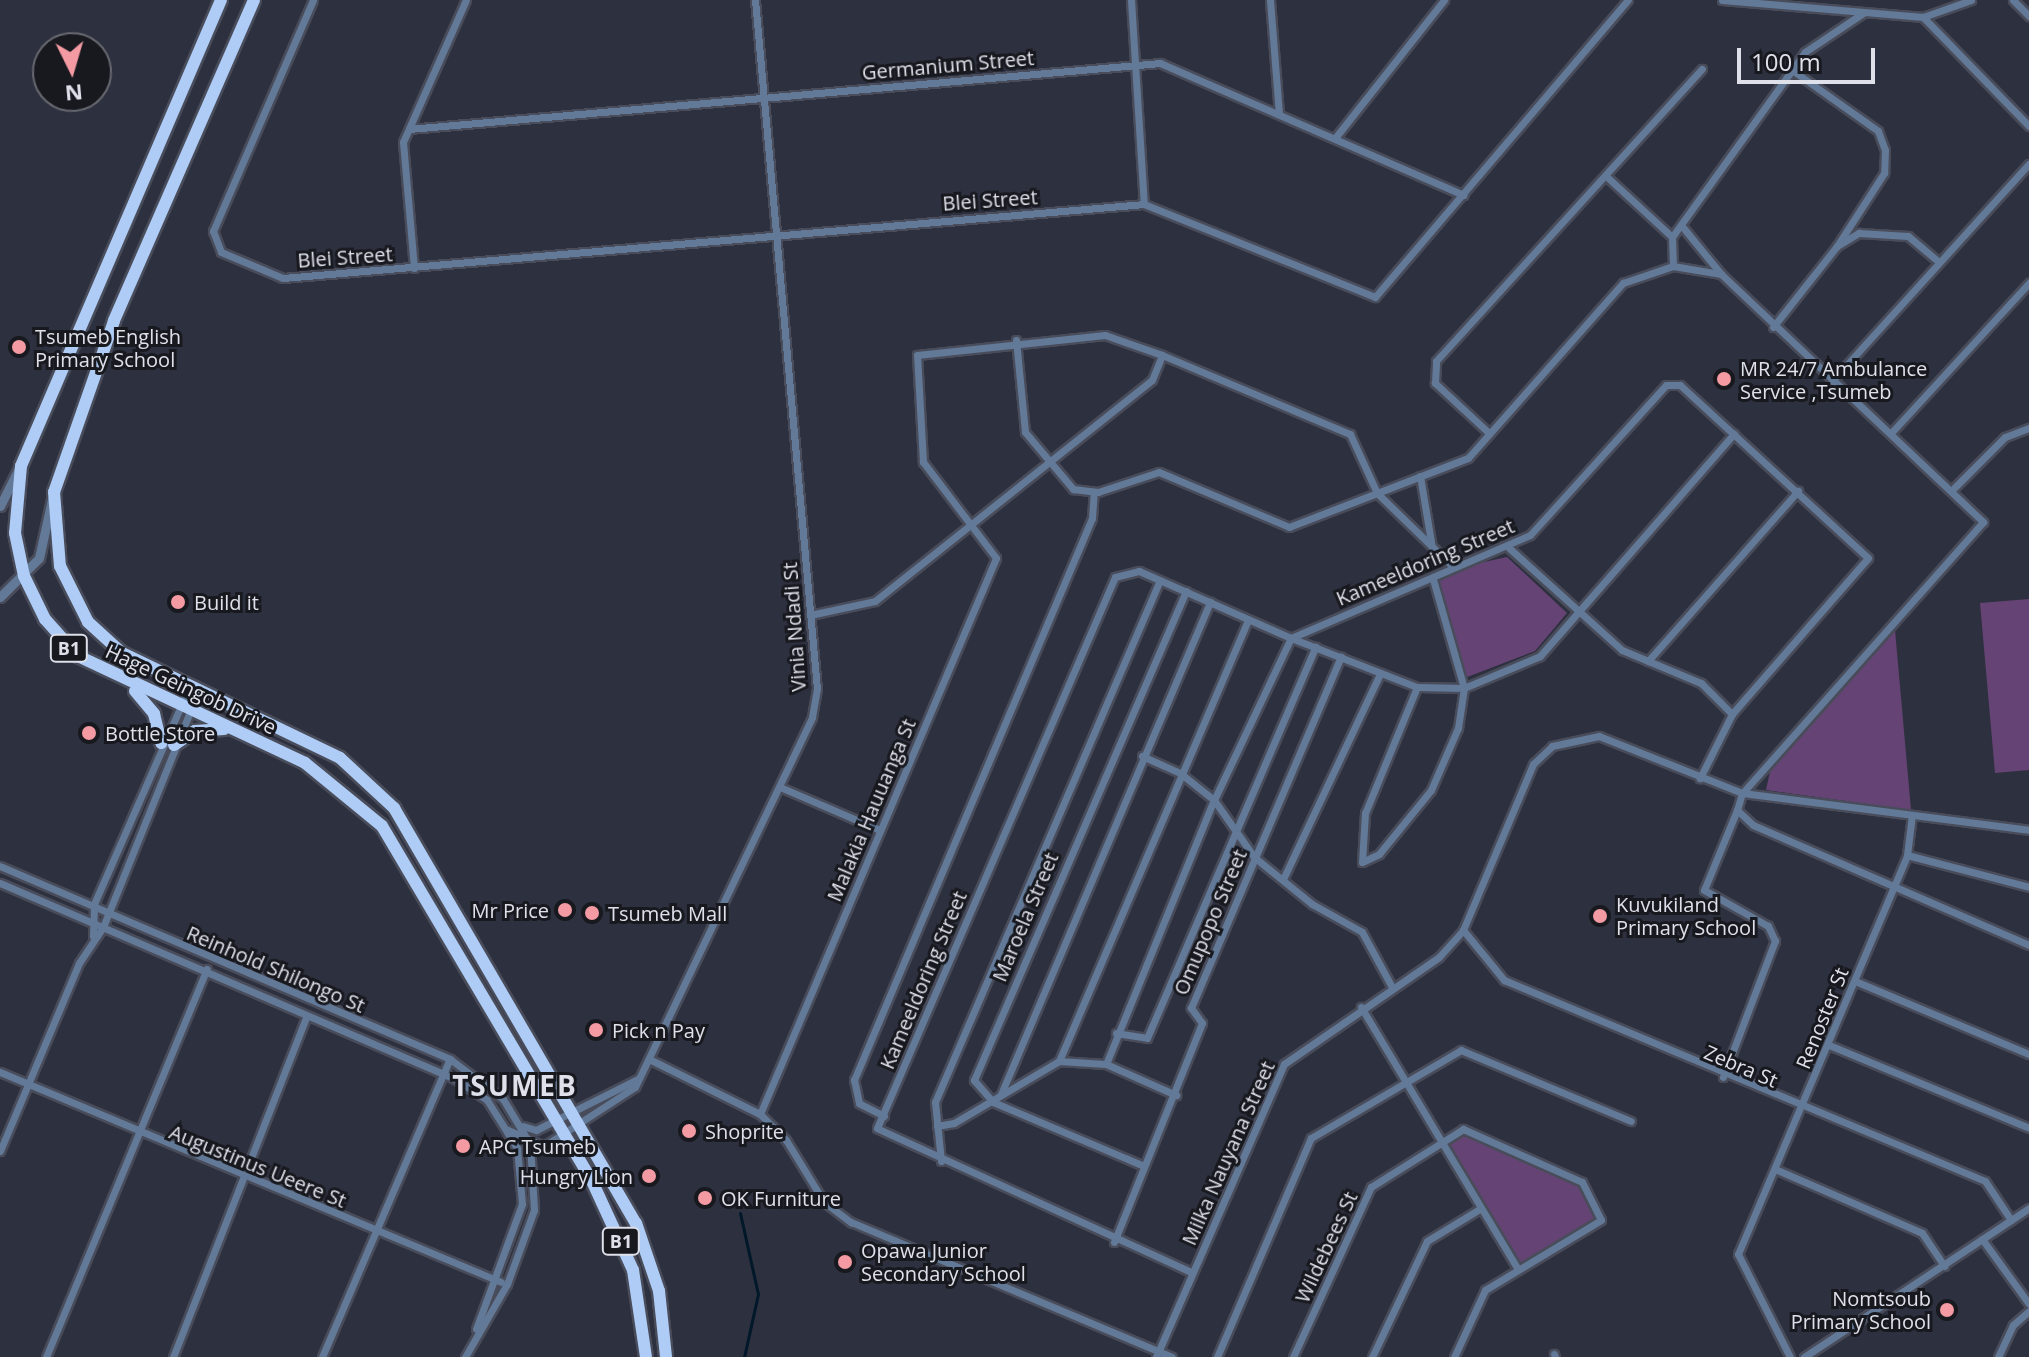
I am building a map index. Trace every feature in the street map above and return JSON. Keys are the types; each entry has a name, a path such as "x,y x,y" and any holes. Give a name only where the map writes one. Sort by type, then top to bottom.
{"highway":[{"name":"Hage Geingob Drive","path":"221,0 21,466 15,533 24,576 61,641 128,686 315,769 382,826 567,1134 633,1270 646,1357"},
{"name":"Hage Geingob Drive","path":"254,0 114,321 54,492 60,566 88,622 126,656 340,758 383,795 580,1125 651,1263 666,1357"},
{"path":"128,686 154,714 168,744 195,731 231,730"}],"street":[{"name":"Blei Street","path":"313,0 213,238 221,252 283,278 777,233 1144,204 1375,297 1628,0"},
{"path":"414,268 403,145 466,0"},
{"name":"Vinia Ndadi St","path":"567,1134 641,1078 780,787 817,689 755,0"},
{"path":"1131,0 1144,204"},
{"path":"1270,0 1279,114"},
{"path":"1335,138 1444,0"},
{"path":"1722,0 1923,17 1971,0"},
{"path":"2013,0 2029,16"},
{"path":"1673,266 1672,237 1805,52 1863,13"},
{"path":"1923,17 2029,126"},
{"name":"Germanium Street","path":"409,129 1136,65 1167,65 1464,195"},
{"path":"1489,433 1435,383 1436,361 1702,69"},
{"path":"1773,327 1837,246 1884,173 1885,150 1878,131 1792,70"},
{"path":"1832,381 2029,163"},
{"path":"1606,176 1672,237"},
{"path":"1681,225 1721,274 1773,327 1980,513 1980,531 1742,793 1704,890 1768,926 1775,941 1723,1077"},
{"path":"1837,246 1859,233 1896,233 1920,242 1938,261"},
{"path":"1016,340 1025,432 1073,489 1094,492 1159,472 1289,527 1468,458 1623,283 1673,266 1721,274"},
{"path":"1891,433 2029,283"},
{"path":"974,522 923,462 916,357 1016,340 1108,335 1350,434 1377,493 1451,565"},
{"path":"810,615 865,609 1152,380 1162,355"},
{"name":"Kameeldoring Street","path":"884,1116 1115,577 1126,569 1160,580 1291,638 1433,579 1451,565 1509,548 1530,535 1666,385 1680,385 1868,558 1732,714 1700,778"},
{"path":"1954,488 2005,437 2029,428"},
{"path":"1106,1064 1116,1033 1214,800 1291,638 1417,687 1464,688 1540,656 1734,434"},
{"path":"0,506 21,466"},
{"path":"1420,476 1433,550"},
{"path":"1648,661 1798,491"},
{"path":"0,597 39,558 54,492"},
{"path":"1094,492 1092,518 854,1080 859,1103 884,1116 881,1134 1114,1242 1191,1272"},
{"name":"Malakia Hauuanga St","path":"760,1114 996,558 974,522"},
{"path":"1509,548 1622,650 1701,683 1732,714"},
{"path":"1417,687 1365,813 1362,862 1379,854 1431,790 1458,728 1464,688 1433,579"},
{"path":"941,1161 935,1102 1160,580"},
{"name":"Maroela Street","path":"993,1102 975,1076 1186,591"},
{"path":"1001,1094 1210,602"},
{"path":"1059,1061 1248,620"},
{"path":"1116,1033 1147,1038 1315,647"},
{"name":"Omupopo Street","path":"1114,1242 1176,1095 1202,1023 1191,1008 1341,657"},
{"path":"1284,877 1380,674"},
{"path":"93,936 89,920 94,904 193,690"},
{"path":"0,1151 25,1082 93,936 103,927 168,744 184,709"},
{"name":"Milka Nauyana Street","path":"1157,1354 1284,1064 1361,1007 1439,957 1463,930 1533,764 1552,746 1599,736 1742,793 2029,830"},
{"path":"1142,756 1180,773 1214,800 1233,836 1254,857 1284,877 1312,904 1362,932 1392,987"},
{"path":"780,787 880,830"},
{"path":"1737,810 1742,820 2029,945"},
{"name":"Renoster St","path":"1790,1357 1737,1259 1907,855 1912,815"},
{"path":"1907,855 2029,887"},
{"name":"Reinhold Shilongo St","path":"0,866 94,904 212,961 450,1059 488,1085 521,1125 524,1143"},
{"name":"Reinhold Shilongo St","path":"0,883 442,1075 487,1100 508,1130 524,1143"},
{"name":"Zebra St","path":"1463,930 1504,980 1723,1077 1985,1181 2011,1220"},
{"path":"46,1357 135,1133 212,961"},
{"path":"1855,981 2029,1054"},
{"path":"1361,1007 1518,1269 1485,1290 1454,1357"},
{"path":"173,1357 306,1018"},
{"path":"1829,1045 2029,1128"},
{"path":"1217,1357 1311,1138 1469,1047 1631,1121"},
{"path":"322,1357 372,1231 450,1059"},
{"path":"651,1060 760,1114 786,1140 824,1202 851,1222 1157,1354 1172,1357"},
{"path":"937,1126 993,1102 1001,1094 1059,1061 1106,1064 1176,1095"},
{"name":"Augustinus Ueere St","path":"0,1072 242,1178 507,1284"},
{"path":"465,1357 519,1227 520,1164 524,1143 536,1130 557,1118 641,1078"},
{"path":"993,1102 1144,1166"},
{"path":"521,1125 536,1130"},
{"name":"Wildebees St","path":"1293,1357 1371,1187 1441,1140 1463,1129 1582,1182 1601,1218 1518,1269"},
{"path":"524,1143 544,1146 567,1134"},
{"path":"524,1143 535,1165"},
{"path":"465,1357 507,1284 534,1210 535,1165 544,1146"},
{"path":"1775,1169 1922,1233 1944,1266"},
{"path":"1372,1357 1427,1241 1481,1208"},
{"path":"1804,1357 2029,1208"},
{"path":"1982,1239 2029,1304"},
{"path":"1998,1357 2013,1325 2029,1311"}],"shaded area":[{"path":"1507,557 1567,613 1535,651 1462,679 1435,584 1452,569"},
{"path":"2029,599 2029,770 1995,773 1980,603"},
{"path":"1895,630 1911,810 1766,790 1771,767"},
{"path":"1459,1129 1582,1182 1601,1218 1518,1269 1441,1140"}],"waterway":[{"path":"740,1213 758,1294 744,1357"}],"place":[{"name":"Tsumeb English Primary School","path":"19,347"},
{"name":"MR 24/7 Ambulance Service ,Tsumeb","path":"1724,379"},
{"name":"Build it","path":"178,602"},
{"name":"Bottle Store","path":"89,733"},
{"name":"Mr Price","path":"565,910"},
{"name":"Tsumeb Mall","path":"592,913"},
{"name":"Kuvukiland Primary School","path":"1600,916"},
{"name":"Pick n Pay","path":"596,1030"},
{"name":"Shoprite","path":"689,1131"},
{"name":"APC Tsumeb","path":"463,1146"},
{"name":"Hungry Lion","path":"649,1176"},
{"name":"OK Furniture","path":"705,1198"},
{"name":"Opawa Junior Secondary School","path":"845,1262"},
{"name":"Nomtsoub Primary School","path":"1947,1310"}],"district":[{"name":"TSUMEB","path":"515,1085"}]}
